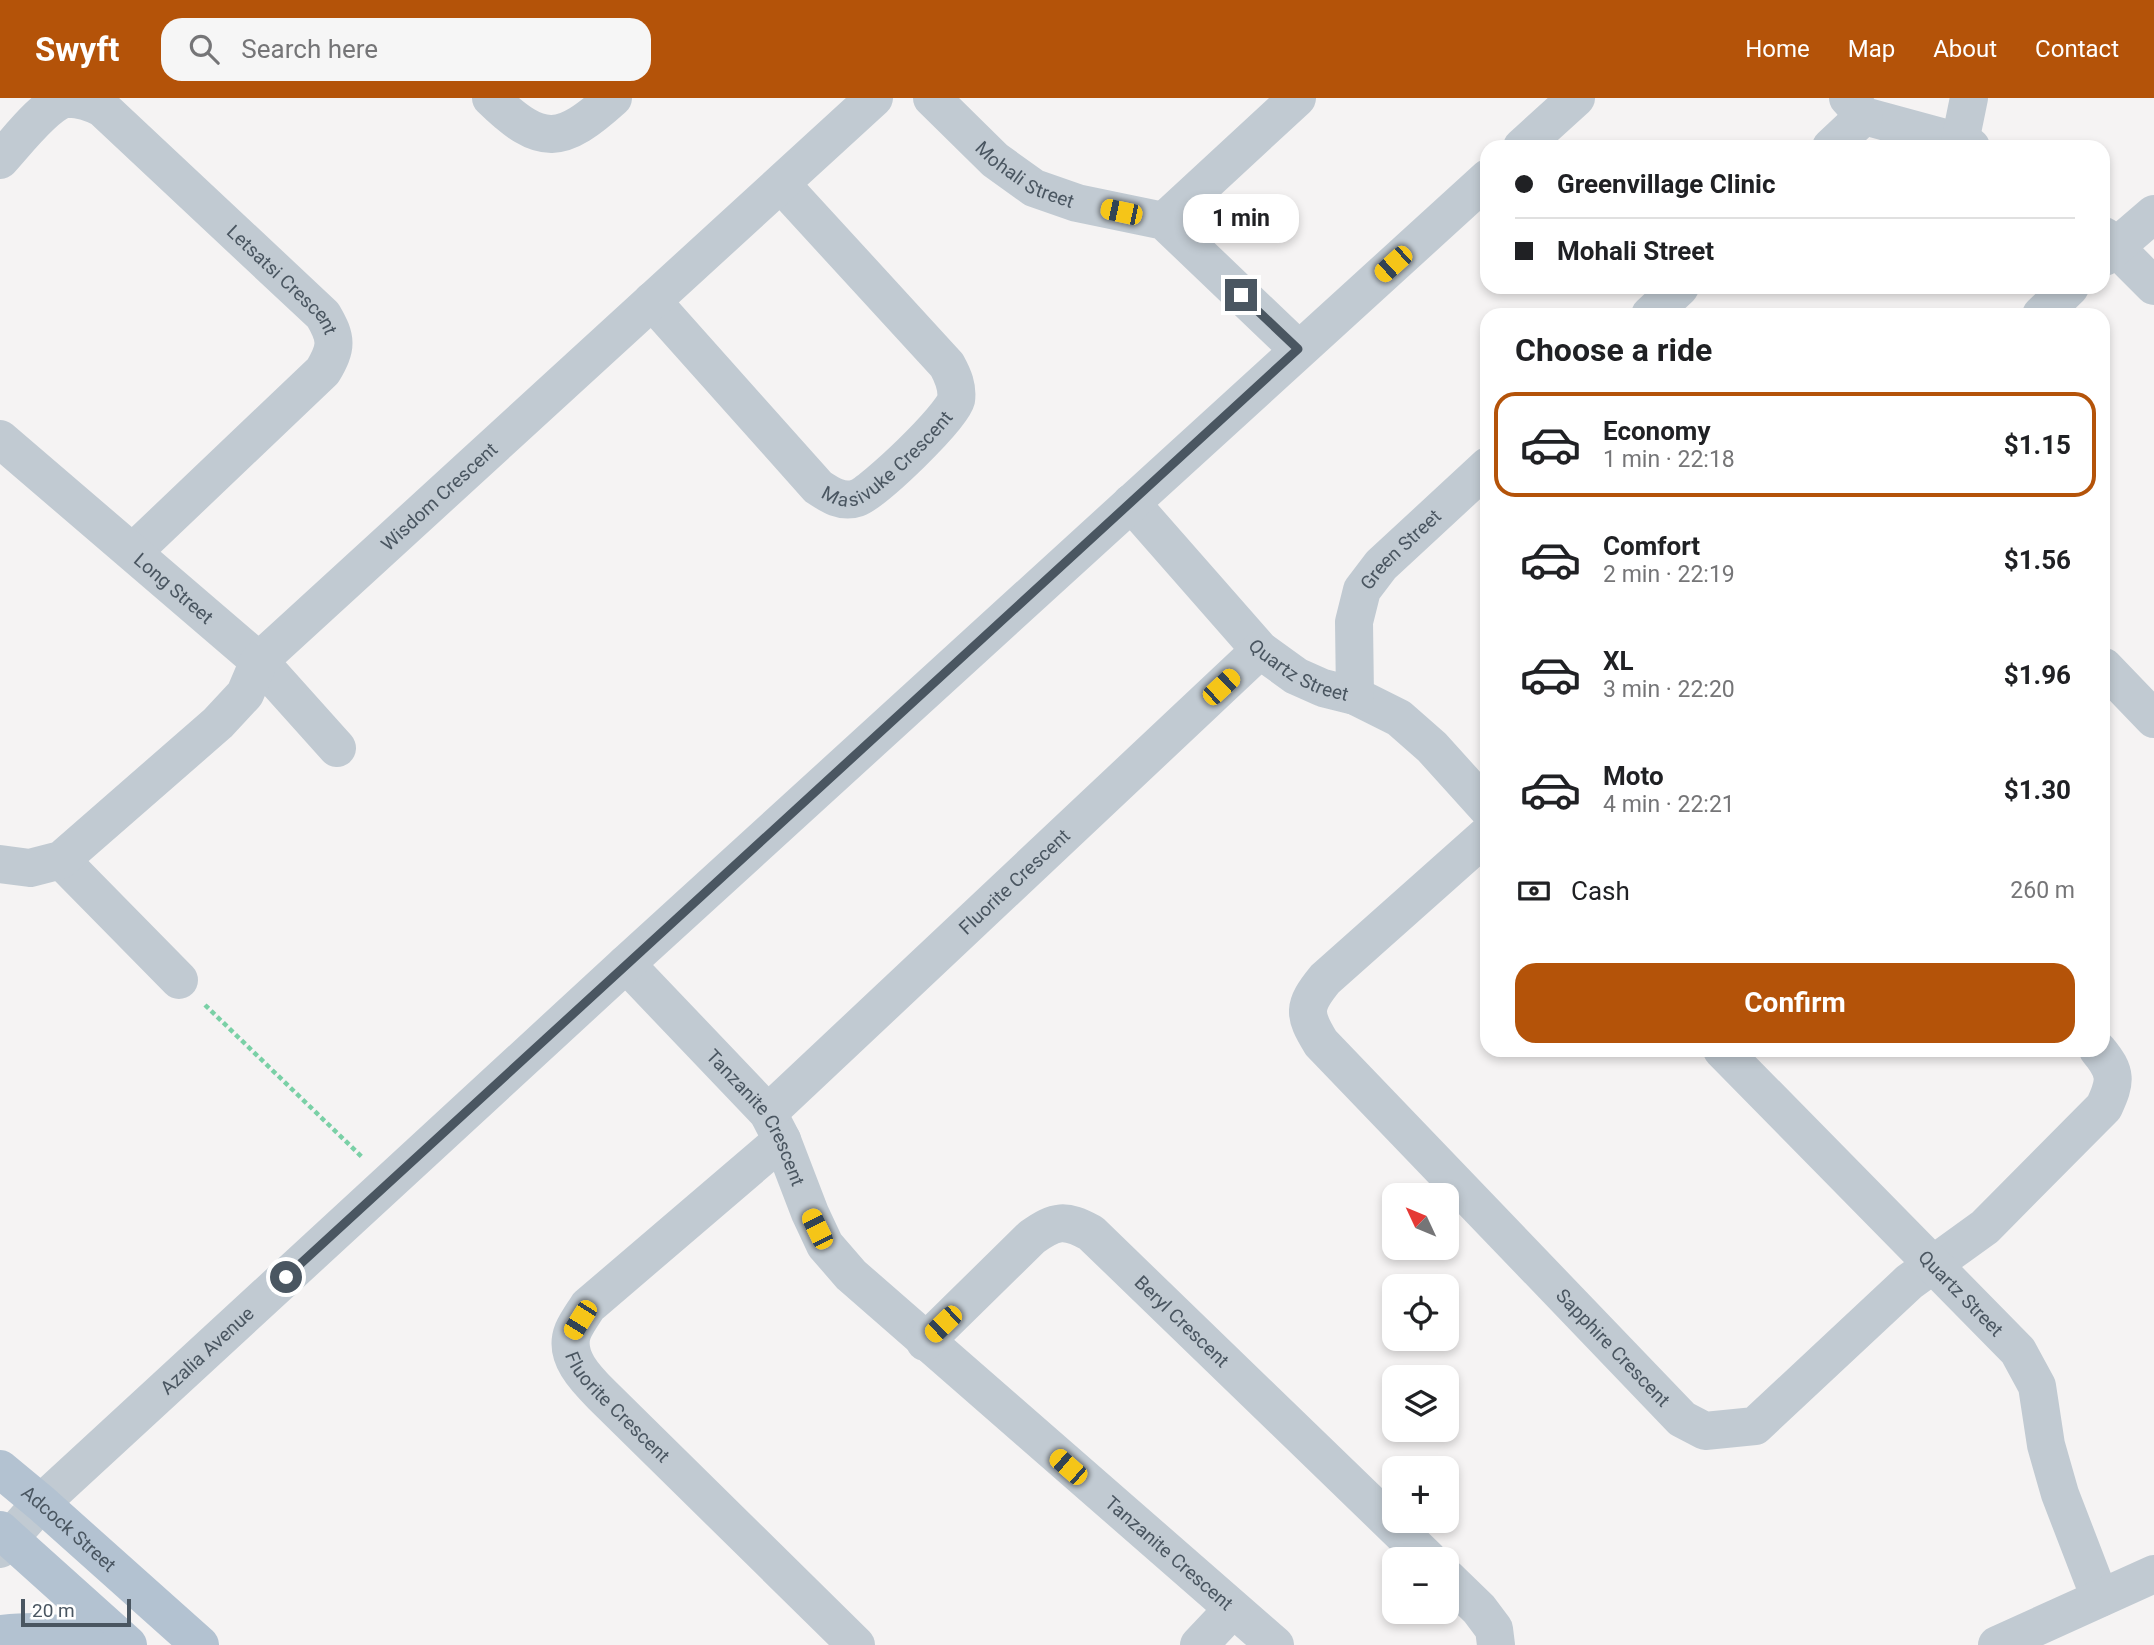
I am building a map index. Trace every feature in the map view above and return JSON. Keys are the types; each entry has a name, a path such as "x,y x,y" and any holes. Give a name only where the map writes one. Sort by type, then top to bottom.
{"main road":[{"name":"Adcock Street","path":"0,1469 200,1645"},
{"path":"3,1539 128,1645"},
{"path":"0,1634 53,1632 82,1640 89,1645"}],"street":[{"path":"491,98 513,119 536,133 564,134 588,120 613,98"},
{"name":"Wisdom Crescent","path":"0,864 30,868 61,859 218,723 245,694 259,662 874,98"},
{"name":"Mohali Street","path":"932,98 995,160 1034,188 1077,203 1164,221"},
{"path":"1297,98 1164,221 1298,349"},
{"path":"1530,140 1576,98"},
{"path":"1966,140 1969,98"},
{"name":"Letsatsi Crescent","path":"0,160 47,110 64,99 84,99 93,103 102,108 323,314 334,333 334,353 323,371 133,552"},
{"path":"1835,140 1856,107 1952,140"},
{"name":"Masivuke Crescent","path":"652,302 818,487 835,499 856,499 874,489 946,418 956,402 956,382 947,365 781,184"},
{"name":"Azalia Avenue","path":"3,1539 626,964 1480,185"},
{"path":"2110,246 2154,214"},
{"path":"2110,249 2154,286"},
{"path":"1658,308 1672,294"},
{"path":"2048,308 2063,294"},
{"name":"Long Street","path":"0,439 259,662 337,748"},
{"name":"Green Street","path":"1355,696 1354,622 1362,590 1381,565 1480,473"},
{"name":"Quartz Street","path":"1130,503 1260,650 1296,676 1322,688 1355,696 1399,718 1432,747 1480,800"},
{"name":"Fluorite Crescent","path":"856,1645 584,1376 571,1354 572,1333 588,1306 1260,650"},
{"path":"2110,673 2154,719"},
{"name":"Sapphire Crescent","path":"1480,841 1325,979 1310,998 1308,1023 1321,1044 1682,1419 1705,1431 1755,1426 1887,1301 1985,1227 2104,1107 2113,1086 2110,1064 2104,1057"},
{"path":"61,859 179,980"},
{"name":"Tanzanite Crescent","path":"626,964 775,1126 825,1245 851,1275 1275,1645"},
{"name":"Quartz Street","path":"1729,1057 2018,1351 2037,1386 2046,1445 2060,1494 2101,1598"},
{"name":"Beryl Crescent","path":"925,1342 1032,1237 1051,1224 1072,1223 1091,1233 1416,1547"},
{"path":"2015,1642 2154,1574"},
{"path":"1459,1590 1494,1629 1496,1645"},
{"path":"1199,1645 1232,1610"}],"path":[{"path":"179,980 290,1084 388,1183"}],"route":[{"path":"286,1277 1298,349 1241,295"}]}
